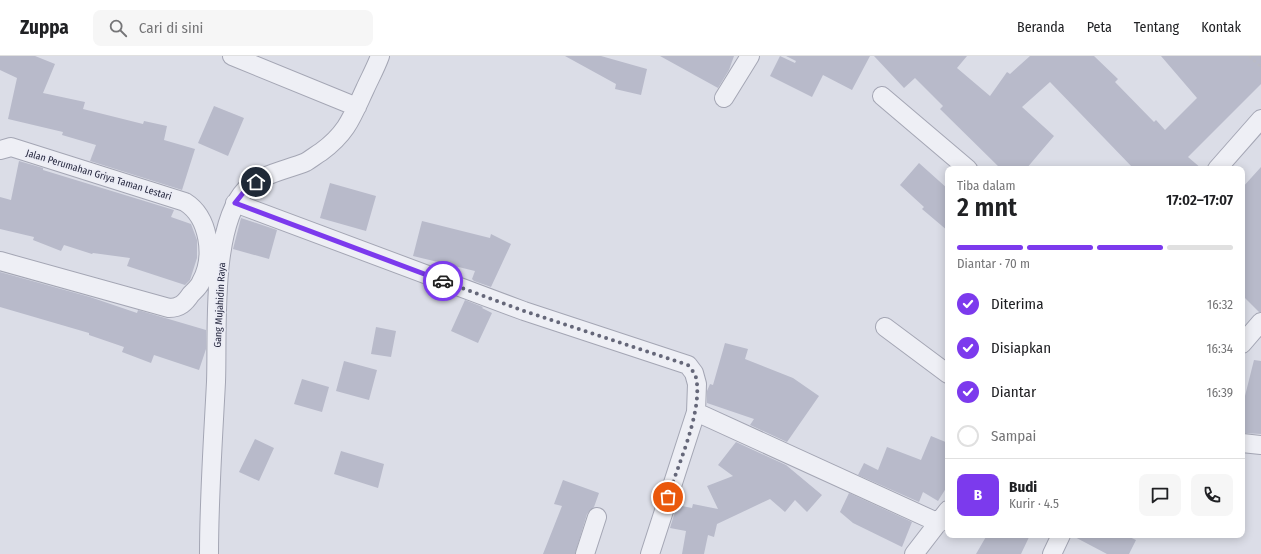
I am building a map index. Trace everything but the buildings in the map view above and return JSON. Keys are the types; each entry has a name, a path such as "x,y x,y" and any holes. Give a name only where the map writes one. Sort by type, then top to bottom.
{"street":[{"path":"232,56 357,107"},
{"name":"Gang Mujahidin Raya","path":"209,554 209,497 217,361 216,320 219,271 226,230 235,203 247,188 266,177 308,161 336,140 347,127 380,56"},
{"path":"724,98 750,56"},
{"path":"882,96 964,166"},
{"path":"1220,166 1261,119"},
{"name":"Jalan Perumahan Griya Taman Lestari","path":"0,261 169,308 177,308 186,301 201,282 206,264 208,240 200,216 194,208 185,202 11,147 1,149"},
{"path":"235,203 524,311 688,365 694,373 697,384 696,412 650,554"},
{"path":"1250,342 1261,322"},
{"path":"885,327 945,372"},
{"path":"696,412 943,516 914,554"},
{"path":"1245,443 1261,445"},
{"path":"585,554 597,517"},
{"path":"1052,554 1060,538"}],"path":[{"path":"1250,56 1261,67"}],"way so far":[{"path":"443,281 524,311 688,365 694,373 697,384 696,412 668,497"}],"route":[{"path":"256,182 247,188 235,203 443,281"}]}
